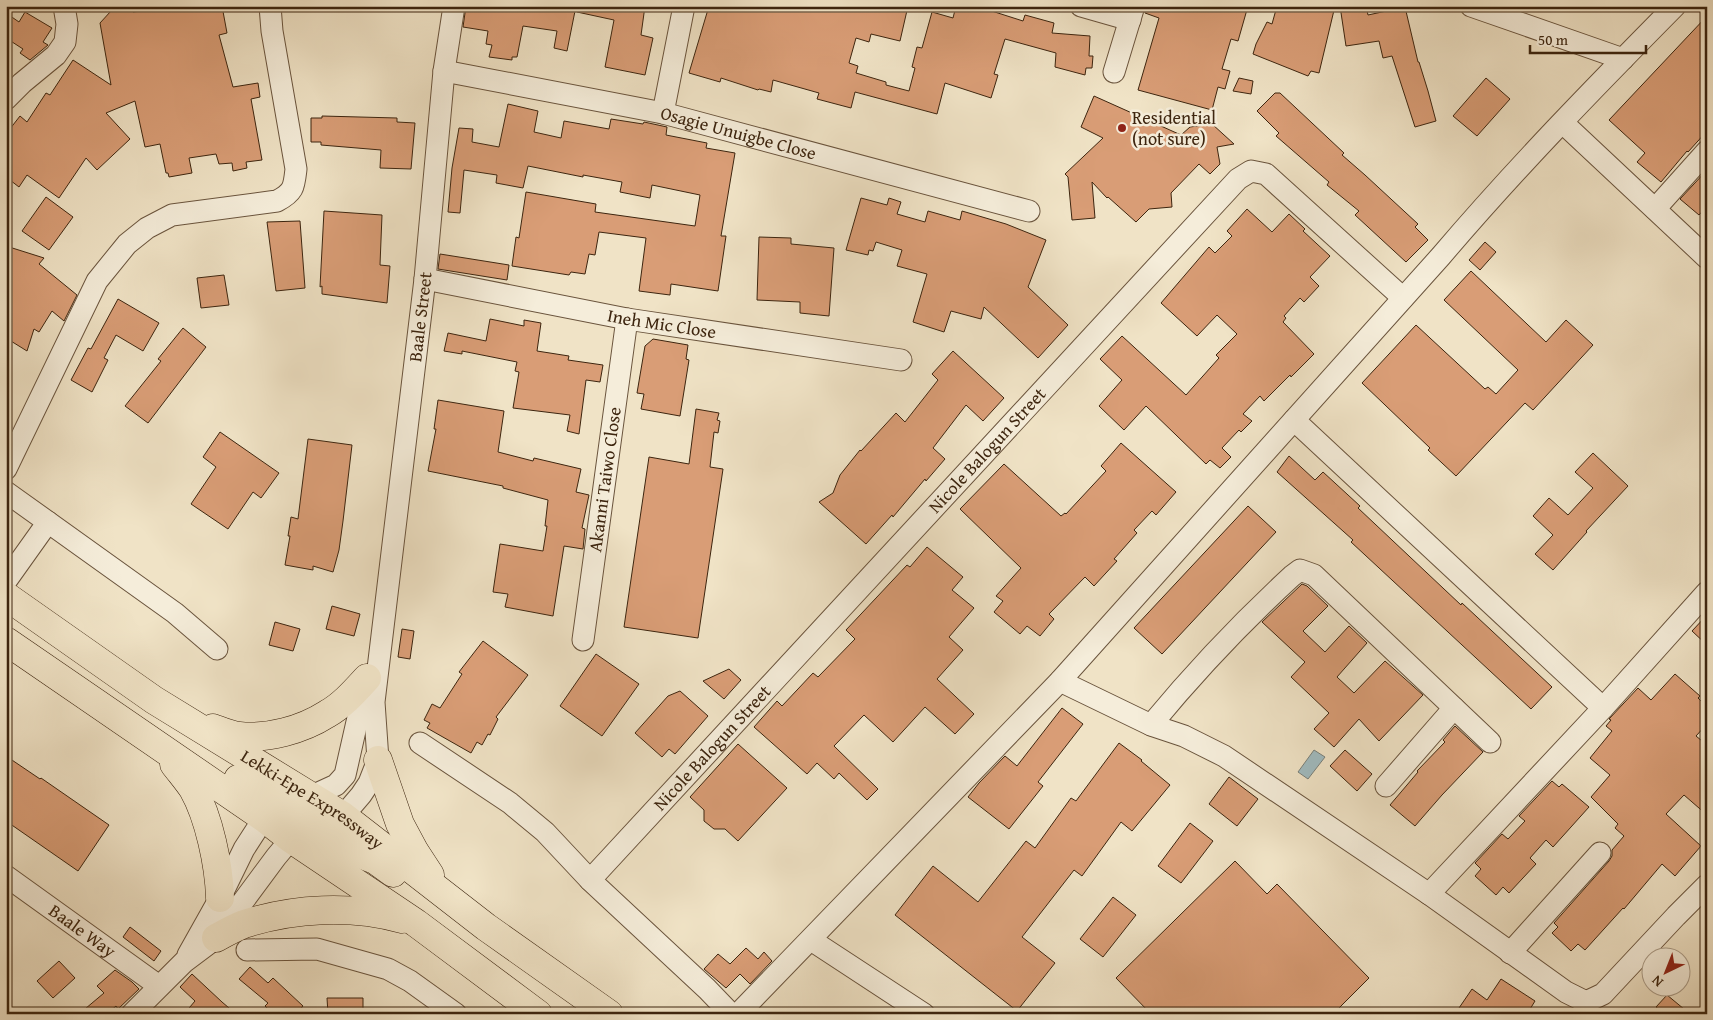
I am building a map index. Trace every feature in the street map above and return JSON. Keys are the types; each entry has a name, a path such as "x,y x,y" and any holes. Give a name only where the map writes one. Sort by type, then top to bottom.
{"highway":[{"name":"Lekki-Epe Expressway","path":"6,596 154,700 303,801"},
{"path":"6,628 266,798 303,801 343,816"},
{"path":"6,641 264,818 304,836 375,860 539,976 568,985"},
{"path":"154,700 204,726 238,736 262,736 285,732 308,724 327,714 348,698 366,678"},
{"path":"142,734 171,761 192,788 206,819 219,879 220,898"},
{"path":"378,760 400,824 436,885 486,927"},
{"name":"Lekki-Epe Expressway","path":"343,816 486,927 609,1014"},
{"path":"304,836 538,1014"},
{"path":"216,938 242,925 296,913 331,911 372,912 416,923"}],"street":[{"path":"6,99 56,55 65,42 67,24 64,6"},
{"path":"6,469 97,281 127,244 148,228 172,216 277,201 288,195 295,185 296,169 272,31 270,6"},
{"name":"Baale Street","path":"384,627 425,278 444,71 454,6"},
{"path":"663,113 684,6"},
{"path":"1081,6 1132,13 1114,72"},
{"path":"1470,6 1623,59"},
{"path":"738,1014 1060,681 1472,219 1675,6"},
{"name":"Osagie Unuigbe Close","path":"444,71 663,113 1029,211"},
{"path":"1562,123 1707,258"},
{"path":"1655,209 1707,152"},
{"name":"Nicole Balogun Street","path":"590,880 1238,179 1251,171 1266,174 1403,298"},
{"name":"Ineh Mic Close","path":"425,278 627,318 901,360"},
{"name":"Akanni Taiwo Close","path":"583,640 627,318"},
{"path":"1294,420 1603,708"},
{"path":"6,492 175,613 217,648"},
{"path":"6,581 48,522"},
{"path":"1151,725 1246,621 1300,570 1314,575 1490,742"},
{"path":"1428,894 1603,708 1707,592"},
{"path":"184,962 220,898 244,849 264,818 336,785 345,775 366,678 384,627"},
{"path":"132,1014 184,962 216,938 276,857 304,836 343,816 369,783 378,760 374,702 384,627"},
{"path":"1060,681 1151,725 1184,736 1224,756 1428,894 1566,992 1586,1002 1603,994 1707,885"},
{"path":"1386,786 1454,708"},
{"path":"420,743 517,809 545,832 590,880 707,988 731,1014"},
{"path":"1510,953 1600,853"},
{"name":"Baale Way","path":"6,876 158,986"},
{"path":"811,940 924,1014"},
{"path":"247,950 317,950 388,969 456,1014"}],"water":[{"path":"1314,750 1325,757 1308,779 1298,772"}],"building":[{"path":"179,6 222,6 227,33 219,35 233,87 258,83 260,97 251,99 262,160 246,162 247,168 233,171 232,163 219,164 216,154 189,158 192,173 169,177 168,173 166,173 160,144 145,147 135,101 106,113 130,139 97,170 86,158 59,198 27,175 19,187 6,177 6,134 20,116 27,122 46,93 50,95 73,60 111,85 100,23 111,11 132,7 133,12"},
{"path":"466,6 576,6 567,51 554,48 557,31 523,26 517,57 512,57 512,60 489,57 492,45 486,44 488,31 463,27"},
{"path":"578,6 615,6 628,9 628,6 645,6 641,35 653,38 645,75 605,67 614,20 577,12"},
{"path":"709,6 908,6 900,41 871,34 869,42 856,38 849,63 858,66 856,73 886,82 886,85 909,91 915,68 912,67 917,47 922,48 932,12 953,18 956,6 976,6 1023,21 1025,15 1054,23 1052,33 1090,36 1089,56 1093,56 1092,68 1086,68 1085,75 1055,67 1056,53 1005,39 994,74 998,75 991,98 945,83 937,114 855,92 851,108 817,99 819,93 773,80 771,92 758,90 721,78 720,82 689,73"},
{"path":"1146,6 1248,6 1238,41 1231,39 1222,69 1230,71 1225,89 1218,87 1212,110 1138,90 1159,18 1145,13"},
{"path":"1277,6 1335,6 1319,73 1311,71 1308,76 1253,54 1267,22 1272,24"},
{"path":"1340,6 1366,6 1368,15 1405,7 1418,62 1436,121 1415,127 1392,56 1383,58 1379,41 1346,46"},
{"path":"25,12 52,28 43,42 48,45 30,60 20,53 23,49 6,38 6,13 19,22"},
{"path":"1707,16 1707,131 1661,182 1637,162 1645,153 1609,120"},
{"path":"1239,78 1253,81 1251,94 1233,91"},
{"path":"1486,78 1510,99 1477,136 1453,116"},
{"path":"1275,93 1280,93 1344,153 1342,155 1418,224 1415,227 1428,240 1406,262 1355,215 1359,211 1327,185 1329,182 1276,136 1279,133 1257,111"},
{"path":"1094,96 1181,135 1190,127 1212,124 1234,144 1217,147 1220,164 1210,174 1199,164 1171,193 1172,207 1149,209 1136,222 1107,198 1092,182 1095,218 1072,220 1068,177 1065,174 1103,138 1081,127"},
{"path":"508,104 538,111 534,132 561,138 564,121 609,129 611,119 643,124 644,122 667,127 666,135 707,143 706,148 735,153 721,236 726,236 718,291 671,284 670,295 639,291 646,238 599,232 595,255 589,254 585,274 571,272 569,275 512,266 516,237 519,238 526,192 596,204 595,212 695,226 700,195 652,185 650,198 620,192 622,182 583,175 583,177 528,166 523,188 496,183 497,175 464,170 460,213 448,212 452,168 459,128 473,129 472,142 499,147"},
{"path":"322,116 397,118 397,122 415,123 411,169 380,168 381,150 321,145 321,142 311,142 311,118 322,118"},
{"path":"1707,170 1707,206 1699,215 1680,199"},
{"path":"46,197 73,217 49,250 22,231"},
{"path":"861,198 887,205 889,198 901,202 897,214 925,222 928,211 960,220 962,211 1006,224 1046,240 1028,287 1068,325 1038,358 984,307 981,319 951,311 944,332 913,322 927,274 897,266 902,250 876,242 873,251 869,250 868,255 846,250"},
{"path":"1247,209 1272,232 1289,214 1305,229 1303,231 1330,256 1310,277 1319,286 1304,302 1300,298 1284,316 1286,318 1283,322 1314,354 1264,401 1260,396 1243,414 1252,421 1241,432 1239,430 1222,448 1231,457 1220,468 1210,460 1206,464 1146,406 1124,430 1099,406 1122,380 1100,359 1122,336 1186,395 1219,358 1216,355 1237,334 1217,315 1197,336 1161,303 1209,247 1215,253 1232,236 1227,231"},
{"path":"324,211 382,215 380,265 390,266 387,303 322,294 322,286 320,287"},
{"path":"300,221 305,288 276,291 267,222"},
{"path":"759,237 791,238 791,244 834,248 829,316 800,313 800,302 757,300"},
{"path":"1485,242 1496,252 1480,270 1469,260"},
{"path":"6,246 44,258 39,264 77,295 64,321 52,311 39,332 34,329 27,351 6,338"},
{"path":"440,254 509,265 507,280 438,269"},
{"path":"1471,271 1546,342 1566,320 1593,345 1533,410 1525,403 1456,476 1428,450 1430,448 1362,383 1416,325 1485,389 1488,387 1496,394 1518,370 1444,300"},
{"path":"224,275 229,305 201,308 197,278"},
{"path":"118,299 159,323 143,351 116,335 104,358 108,360 92,392 71,380 88,348 91,349"},
{"path":"490,319 524,326 524,320 541,323 537,351 569,356 568,360 603,365 600,382 586,380 579,434 567,431 570,415 513,408 519,372 515,371 517,362 462,351 462,354 444,351 448,333 486,341"},
{"path":"183,328 206,347 148,423 125,406 161,361 158,359"},
{"path":"653,339 688,345 686,359 689,360 680,416 641,409 644,394 637,393 645,346"},
{"path":"953,351 1004,398 983,421 966,405 933,448 945,459 866,544 819,502 833,493 840,475 860,450 896,413 905,422 938,380 932,374"},
{"path":"438,400 504,411 498,452 533,461 534,458 581,469 576,492 589,495 582,528 585,529 583,549 564,546 553,616 505,607 508,594 493,592 500,544 543,551 547,526 545,526 548,500 503,488 503,486 428,471 436,429 434,429"},
{"path":"696,409 719,413 717,420 720,421 718,433 714,432 710,467 723,469 698,638 624,627 649,457 689,464"},
{"path":"220,432 279,473 261,498 253,492 228,529 191,504 216,467 203,457"},
{"path":"308,439 352,445 339,550 333,572 313,566 313,570 285,565 291,517 298,519"},
{"path":"1121,443 1176,492 1156,515 1152,511 1134,530 1137,533 1114,559 1117,561 1094,586 1085,577 1049,614 1054,619 1040,636 1027,626 1020,634 994,612 1003,601 996,596 1021,568 960,509 1004,464 1061,516 1066,514 1106,471 1101,466"},
{"path":"1593,453 1628,486 1553,570 1535,554 1553,535 1533,516 1549,498 1568,515 1593,488 1575,472"},
{"path":"1289,456 1315,480 1323,472 1360,506 1358,508 1461,605 1462,603 1552,687 1531,709 1351,542 1353,540 1277,472"},
{"path":"1248,506 1276,532 1162,654 1134,628"},
{"path":"927,547 963,577 952,590 974,608 949,637 963,650 937,679 974,714 955,734 925,707 893,742 864,715 834,746 878,789 867,800 839,773 834,779 817,763 807,774 754,727 777,701 782,706 813,673 818,677 855,639 846,630 907,565 910,567"},
{"path":"1302,584 1307,586 1328,606 1303,631 1325,652 1349,626 1367,643 1337,677 1354,693 1385,661 1423,695 1379,741 1359,719 1334,747 1314,729 1329,713 1291,677 1305,662 1262,622"},
{"path":"332,606 360,614 354,636 326,629"},
{"path":"1707,615 1707,645 1692,631"},
{"path":"275,622 300,629 293,651 269,645"},
{"path":"402,629 414,631 410,659 398,657"},
{"path":"483,641 528,675 496,717 498,719 490,735 488,734 482,745 477,742 471,753 427,728 430,723 424,720 432,704 440,708 462,674 459,672"},
{"path":"596,654 639,684 602,736 560,706"},
{"path":"729,669 741,680 724,699 703,681"},
{"path":"1675,674 1700,696 1698,698 1707,707 1707,724 1696,736 1707,745 1707,815 1684,795 1666,814 1701,846 1675,876 1662,864 1624,909 1585,950 1578,944 1571,951 1552,933 1558,927 1554,923 1609,861 1612,856 1612,850 1624,836 1615,828 1618,824 1591,797 1610,775 1590,758 1612,731 1606,726 1611,720 1609,719 1638,688 1651,700"},
{"path":"680,691 708,716 675,754 669,749 662,757 635,733 668,696"},
{"path":"1062,708 1083,724 1038,782 1043,786 1009,829 968,797 1005,756 1017,766"},
{"path":"1455,726 1483,752 1415,826 1390,805 1417,771 1445,742 1443,740"},
{"path":"1119,743 1170,785 1132,831 1121,822 1082,876 1074,870 1022,937 1055,963 1017,1011 895,915 933,866 978,902 1026,841 1035,848 1071,798 1076,801"},
{"path":"738,744 787,788 738,841 725,829 714,829 704,821 704,810 690,797"},
{"path":"1345,750 1372,774 1357,791 1330,766"},
{"path":"6,756 109,825 78,871 6,821"},
{"path":"1229,777 1258,799 1237,826 1209,804"},
{"path":"1552,781 1559,787 1562,784 1589,807 1553,847 1546,840 1530,858 1536,864 1509,893 1503,887 1496,895 1475,876 1481,869 1475,863 1502,834 1508,839 1525,821 1519,816"},
{"path":"1190,823 1213,841 1181,883 1158,866"},
{"path":"1235,861 1267,894 1277,884 1369,978 1333,1014 1151,1014 1116,978"},
{"path":"1113,897 1136,915 1103,957 1080,939"},
{"path":"130,927 161,951 154,961 123,937"},
{"path":"746,948 758,959 764,952 772,961 750,984 740,974 726,988 704,969 718,954 730,964"},
{"path":"59,961 75,978 53,998 37,981"},
{"path":"250,967 268,983 273,978 303,1006 296,1014 273,1014 265,1006 268,1003 239,979"},
{"path":"115,970 139,989 118,1009 116,1006 107,1014 79,1014 104,993 97,986"},
{"path":"192,974 236,1014 184,1014 195,1001 180,987"},
{"path":"1501,979 1535,1001 1527,1014 1467,1014 1459,1008 1472,989 1487,1000"},
{"path":"327,998 363,998 363,1014 328,1014"},
{"path":"1664,998 1671,998 1690,1014 1664,1014 1656,1007"}],"place":[{"name":"Residential (not sure)","path":"1122,128"}]}
